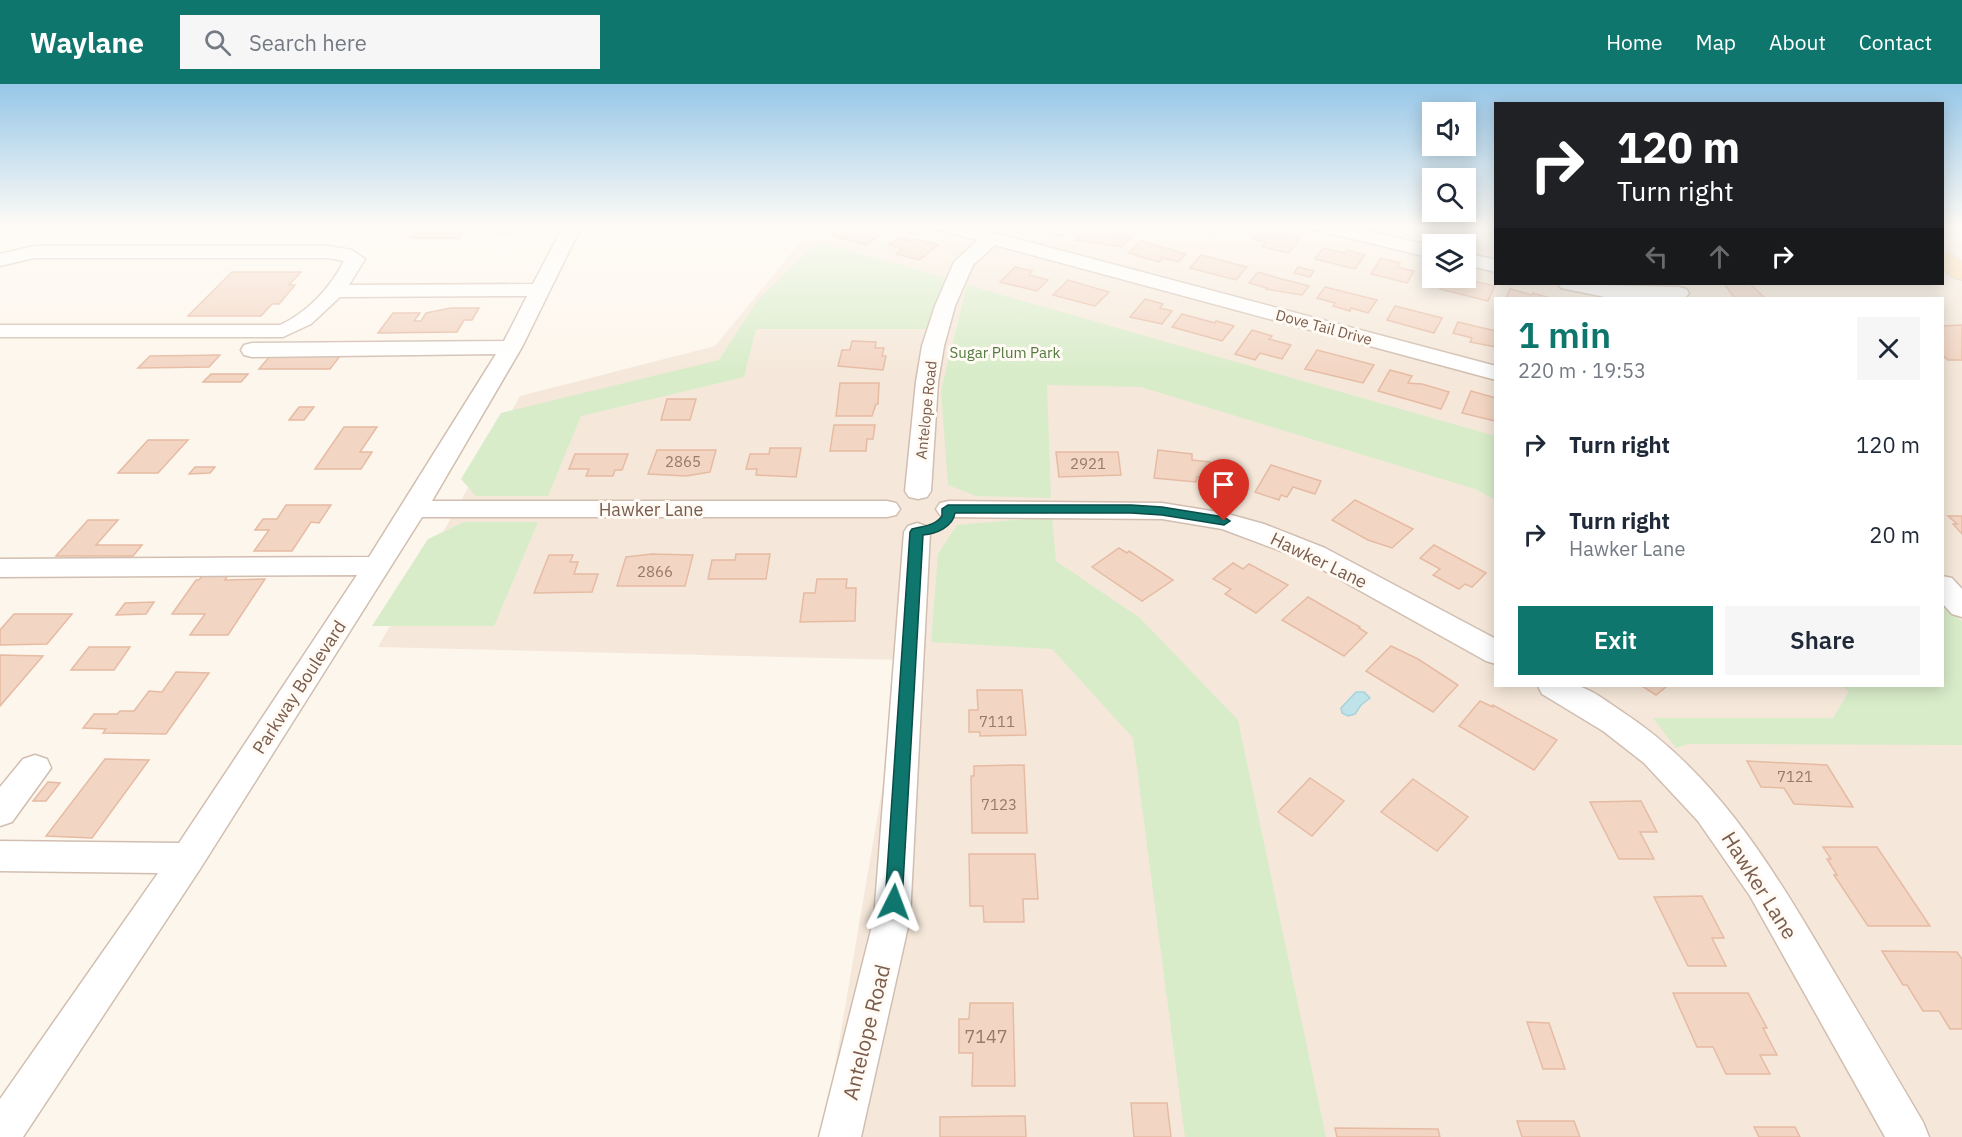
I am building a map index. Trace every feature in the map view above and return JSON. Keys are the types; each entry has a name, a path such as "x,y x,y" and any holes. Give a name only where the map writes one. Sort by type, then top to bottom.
{"street":[{"path":"0,331 277,332 296,326 333,291 346,274"},
{"name":"Parkway Boulevard","path":"0,1135 188,858 378,566 511,347 549,274"},
{"name":"Antelope Road","path":"918,491 927,382 933,346 957,274"},
{"name":"Dove Tail Drive","path":"1126,274 1494,372"},
{"path":"1573,285 1610,292 1678,292"},
{"path":"333,291 541,290"},
{"path":"148,351 511,347"},
{"path":"918,491 943,498 948,503 948,509 949,517 943,524 927,531 916,532 896,526 889,519 887,509 895,499 903,494 918,491"},
{"name":"Hawker Lane","path":"414,509 887,509"},
{"name":"Hawker Lane","path":"948,509 1131,509 1162,511 1224,521 1255,530 1315,554 1494,653"},
{"name":"Antelope Road","path":"840,1137 892,918 916,532"},
{"path":"0,568 378,566"},
{"path":"1944,587 1962,607"},
{"name":"Hawker Lane","path":"1555,687 1601,713 1645,746 1691,788 1731,836 1766,888 1908,1137"},
{"path":"0,812 36,768"},
{"path":"0,856 188,858"}],"shaded area":[{"path":"774,274 1422,274 1422,288 1476,288 1476,274 1494,274 1494,285 1944,285 1944,274 1962,274 1962,1137 823,1137 904,660 378,647 520,396 715,346"}],"green space":[{"path":"784,274 932,274 946,278 928,329 756,329 744,377 581,416 548,496 476,496 461,479 501,413 719,360 757,301"},
{"name":"Sugar Plum Park","path":"967,285 1494,436 1494,499 1475,489 1141,387 1047,385 1051,498 976,496 948,485 941,391"},
{"path":"1052,517 1056,561 1140,618 1238,720 1326,1137 1185,1137 1133,738 1052,649 931,642 938,554 957,525"},
{"path":"464,522 538,522 494,626 372,626 428,539"},
{"path":"1944,601 1962,622 1962,745 1688,744 1676,748 1653,718 1833,718 1849,691 1842,687 1944,687"}],"water":[{"path":"1356,692 1364,692 1370,698 1355,714 1348,716 1342,713 1341,708"}],"building":[{"path":"230,274 299,274 289,285 295,285 279,304 272,304 261,316 188,316"},
{"path":"1008,274 1030,274 1048,280 1037,291 1000,282"},
{"path":"1214,274 1241,274 1236,280"},
{"path":"1256,274 1265,274 1309,286 1302,295 1266,289 1249,283"},
{"path":"1372,274 1412,274 1407,283"},
{"path":"1068,280 1109,292 1095,306 1053,295"},
{"path":"1476,282 1495,286 1488,301 1440,289 1476,288"},
{"path":"1725,285 1751,285 1764,297 1734,297"},
{"path":"1325,287 1377,300 1368,313 1351,308 1350,311 1333,306 1335,303 1317,298"},
{"path":"1510,289 1547,297 1506,297"},
{"path":"1145,299 1163,304 1160,308 1172,311 1162,324 1130,317"},
{"path":"1395,306 1442,318 1434,333 1387,320"},
{"path":"451,308 479,308 472,320 464,320 457,332 378,333 393,313 420,313 414,321 421,321 426,313"},
{"path":"1182,314 1234,326 1222,341 1172,327"},
{"path":"1458,322 1494,331 1494,347 1470,342 1472,338 1453,333"},
{"path":"1962,325 1962,360 1948,360 1944,357 1944,326"},
{"path":"1252,330 1272,336 1269,339 1291,345 1282,359 1260,353 1255,360 1235,354"},
{"path":"852,341 876,342 875,348 884,348 882,356 886,356 883,370 838,366 842,350 850,350"},
{"path":"1317,350 1374,365 1363,383 1305,369"},
{"path":"220,355 209,367 138,368 150,356"},
{"path":"270,356 340,356 330,369 259,369"},
{"path":"1390,370 1412,376 1408,383 1422,384 1449,392 1441,409 1378,391"},
{"path":"211,374 248,374 241,382 203,382"},
{"path":"840,383 879,383 878,404 872,416 836,416"},
{"path":"1471,391 1494,397 1494,421 1462,413"},
{"path":"667,399 696,399 690,420 661,420"},
{"path":"299,407 314,407 304,420 289,420"},
{"path":"834,425 875,425 873,439 867,439 866,451 830,451"},
{"path":"344,427 377,427 360,452 372,452 361,469 315,469"},
{"path":"148,440 188,440 158,473 118,473"},
{"path":"770,448 801,448 796,477 756,475 757,469 746,469 750,454 769,454"},
{"path":"657,450 716,450 710,472 686,476 648,474"},
{"path":"1158,450 1192,454 1192,460 1210,462 1209,478 1197,477 1196,482 1154,478"},
{"path":"1056,452 1118,452 1121,475 1059,477"},
{"path":"575,454 628,454 622,470 615,470 613,476 586,476 589,469 569,469"},
{"path":"1271,465 1321,481 1315,494 1293,487 1287,497 1281,495 1279,500 1255,492"},
{"path":"195,467 215,467 210,473 189,474"},
{"path":"1355,500 1413,529 1392,548 1368,540 1332,520"},
{"path":"286,505 331,505 319,523 311,522 292,551 254,551 269,530 255,530 263,519 277,519"},
{"path":"1948,516 1962,516 1962,534 1953,524 1957,524"},
{"path":"88,520 118,520 96,545 142,545 133,556 56,556"},
{"path":"1434,545 1486,573 1472,587 1465,584 1459,589 1433,575 1440,569 1420,558"},
{"path":"1119,548 1127,553 1129,551 1173,580 1142,601 1092,567"},
{"path":"652,554 693,555 685,586 617,586 626,557"},
{"path":"736,554 770,554 766,579 708,579 712,560 735,560"},
{"path":"549,555 573,555 570,562 578,562 574,574 598,574 592,592 534,593"},
{"path":"1233,563 1243,569 1249,564 1288,585 1256,613 1225,594 1231,589 1213,579"},
{"path":"231,570 225,580 265,579 228,635 190,635 205,614 172,614 196,580 199,580 206,571"},
{"path":"817,579 847,579 846,588 856,588 855,621 800,622 804,593 815,593"},
{"path":"1308,597 1367,633 1344,656 1282,620"},
{"path":"154,602 146,614 116,615 125,603"},
{"path":"14,614 72,614 47,644 0,645 0,630"},
{"path":"1391,646 1418,659 1458,685 1433,712 1366,671"},
{"path":"89,647 130,647 114,670 71,670"},
{"path":"0,655 43,656 0,706"},
{"path":"176,672 209,673 166,734 103,733 106,729 83,728 94,714 134,711 149,691 162,692"},
{"path":"1644,687 1666,687 1656,695"},
{"path":"977,690 1022,690 1026,735 980,736 980,732 969,732 969,710 978,710"},
{"path":"1480,701 1493,707 1493,705 1557,740 1534,770 1459,726"},
{"path":"105,759 149,760 92,838 46,836"},
{"path":"1747,761 1827,765 1853,807 1794,804 1784,788 1761,787"},
{"path":"1024,765 1027,833 972,833 971,776 974,776 974,766"},
{"path":"1310,778 1344,801 1312,836 1278,812"},
{"path":"1413,779 1468,817 1437,851 1381,812"},
{"path":"48,782 60,783 46,801 33,801"},
{"path":"1641,801 1657,832 1640,832 1654,859 1619,859 1590,802"},
{"path":"1823,847 1877,847 1930,926 1868,926 1834,875 1837,875 1827,859 1831,859"},
{"path":"969,854 1035,854 1038,899 1023,899 1024,922 984,922 983,906 970,906"},
{"path":"1702,896 1724,938 1712,938 1726,966 1688,966 1654,897"},
{"path":"1882,951 1957,952 1962,959 1962,1029 1950,1029 1939,1011 1923,1011 1907,985 1903,985"},
{"path":"1673,993 1748,993 1767,1028 1763,1028 1777,1055 1760,1055 1770,1074 1726,1074 1713,1047 1697,1047"},
{"path":"970,1003 1013,1003 1015,1086 972,1086 973,1053 959,1053 959,1019 969,1019"},
{"path":"1527,1022 1549,1023 1565,1069 1543,1069"},
{"path":"1131,1103 1167,1103 1171,1137 1134,1137"},
{"path":"1025,1116 1026,1137 940,1137 940,1117"},
{"path":"1517,1121 1574,1121 1580,1137 1522,1137"},
{"path":"1754,1127 1795,1127 1800,1137 1759,1137"},
{"path":"1335,1128 1438,1129 1440,1137 1337,1137"}],"route":[{"path":"894,902 916,532 927,531 943,524 949,517 948,509 1131,509 1162,511 1224,521"}]}
